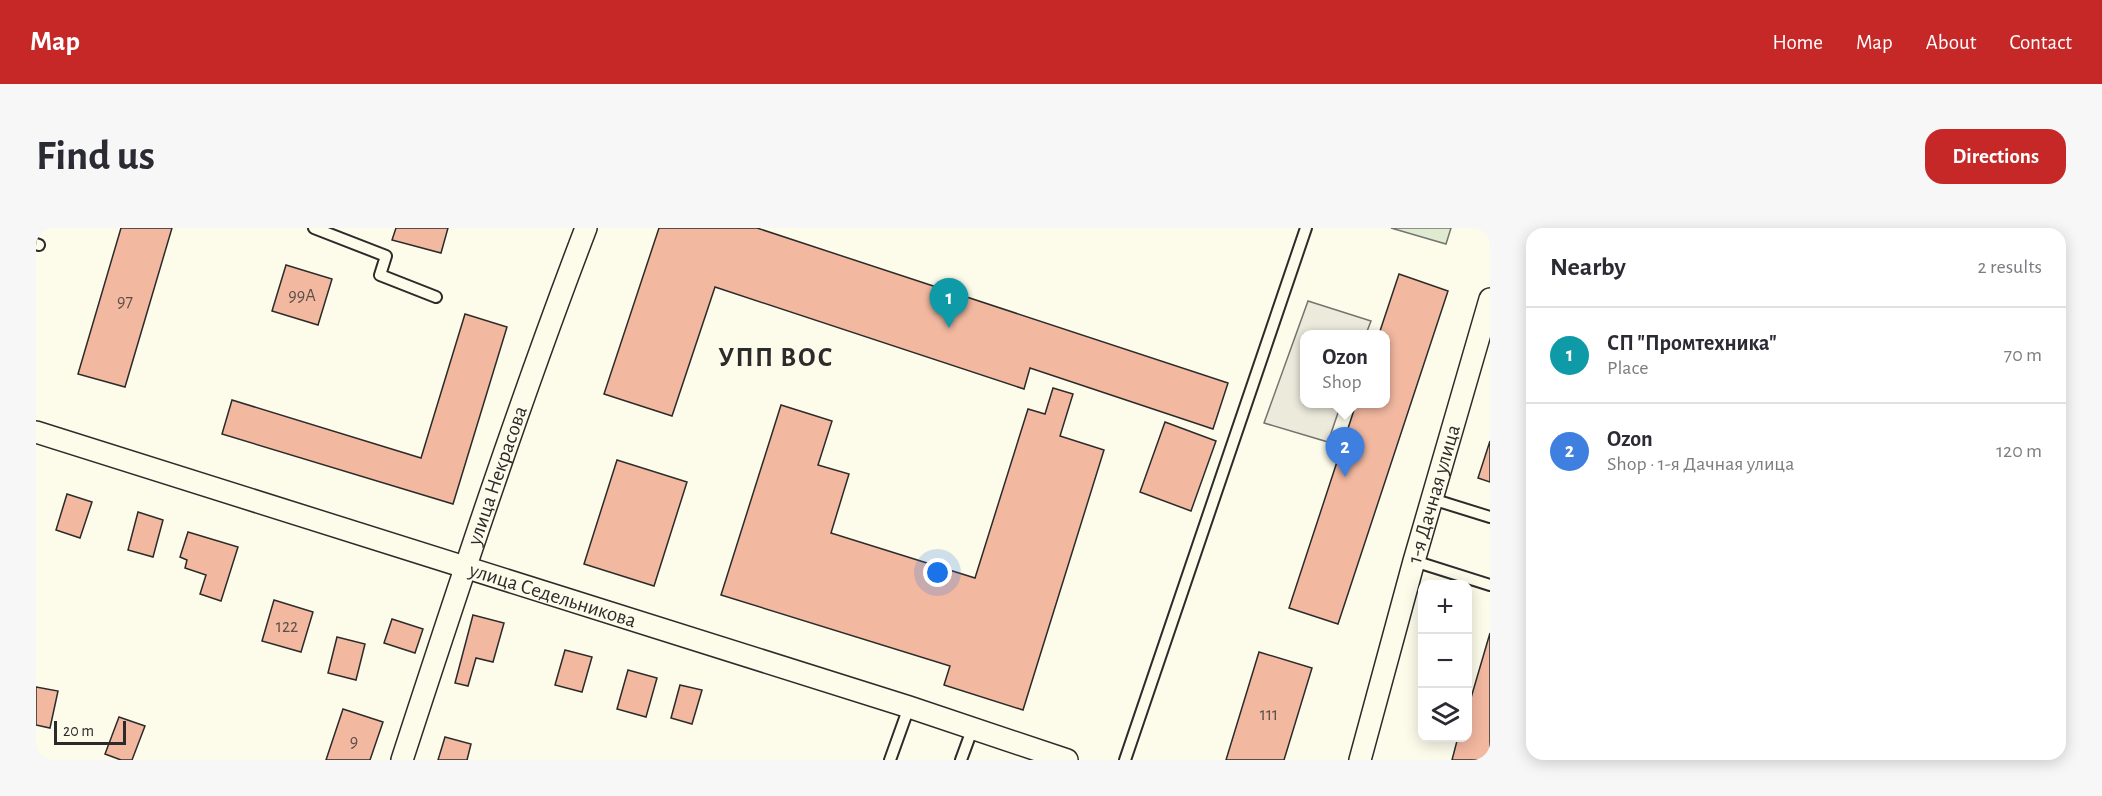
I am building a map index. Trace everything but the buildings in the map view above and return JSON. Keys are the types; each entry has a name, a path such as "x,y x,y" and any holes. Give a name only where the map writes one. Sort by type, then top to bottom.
{"street":[{"name":"улица Некрасова","path":"402,760 464,569 547,331 586,228"},
{"name":"1-я Дачная улица","path":"1360,760 1414,561 1490,299"},
{"name":"улица Седельникова","path":"36,432 464,569 909,707 1066,760"}],"lane":[{"path":"314,228 386,256 380,275 436,297"},
{"path":"1125,760 1306,228"},
{"path":"1432,499 1490,517"},
{"path":"1414,561 1490,585"},
{"path":"890,760 909,707"},
{"path":"961,760 972,730"}],"green space":[{"path":"1391,228 1451,228 1446,244"}],"shaded area":[{"path":"1308,301 1371,321 1368,330 1300,330 1300,408 1340,408 1328,442 1264,423"}],"place":[{"name":"СП \"Промтехника\"","path":"949,328"},
{"name":"Ozon","path":"1345,477"}],"district":[{"name":"УПП ВОС","path":"776,357"}]}
